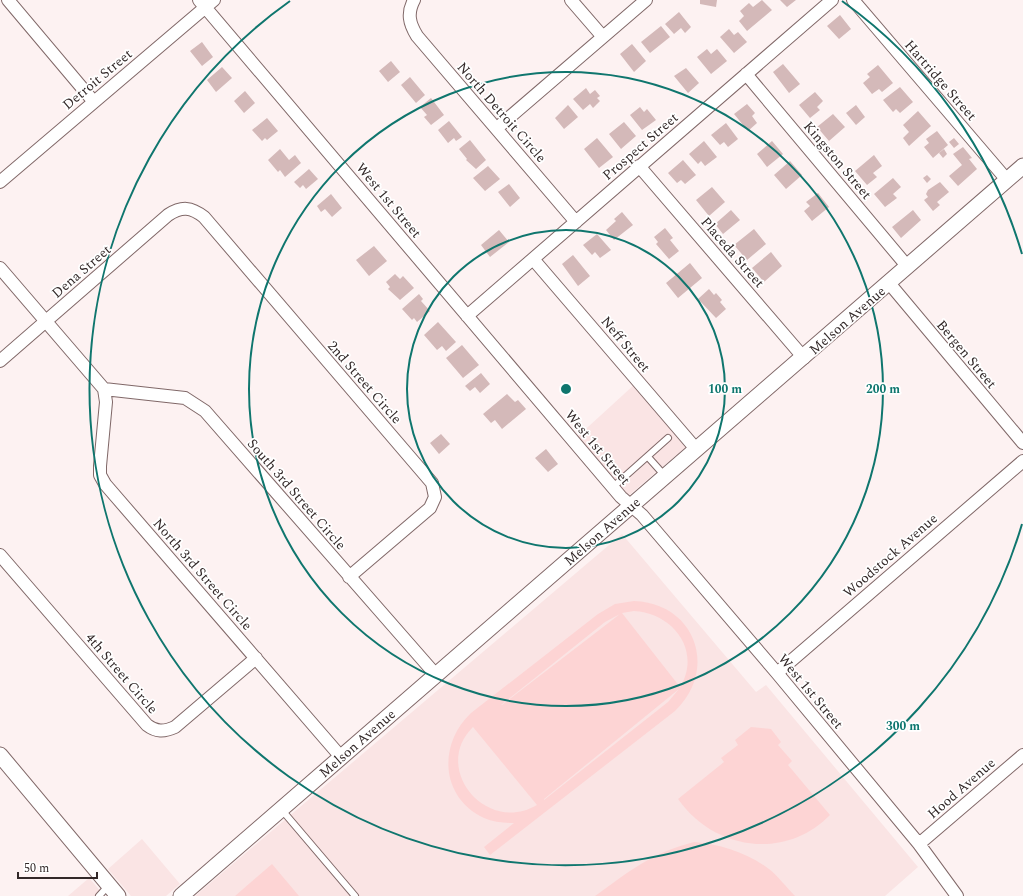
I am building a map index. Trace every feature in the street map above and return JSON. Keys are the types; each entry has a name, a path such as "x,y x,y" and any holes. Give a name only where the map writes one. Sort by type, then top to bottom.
{"street":[{"path":"8,0 94,102"},
{"name":"North Detroit Circle","path":"414,0 409,12 409,20 417,36 576,222"},
{"path":"572,0 603,37"},
{"path":"497,128 646,0"},
{"name":"Prospect Street","path":"467,316 832,0"},
{"name":"Hartridge Street","path":"853,0 1007,180"},
{"name":"Detroit Street","path":"0,182 94,102 206,2"},
{"name":"West 1st Street","path":"206,2 467,316 613,487 642,515 777,673 919,844 957,896"},
{"name":"Kingston Street","path":"746,74 907,266"},
{"name":"Placeda Street","path":"639,166 804,358"},
{"name":"Melson Avenue","path":"181,896 696,449 804,358 907,266 1023,166"},
{"name":"Dena Street","path":"0,361 168,215 184,207"},
{"name":"2nd Street Circle","path":"184,207 194,209 204,217 432,483 435,497 430,508 349,577"},
{"name":"Neff Street","path":"534,258 696,449"},
{"path":"0,268 104,389"},
{"name":"Bergen Street","path":"889,283 1023,443"},
{"name":"South 3rd Street Circle","path":"104,389 185,398 205,411 436,675"},
{"name":"North 3rd Street Circle","path":"104,389 106,402 100,466 103,480 341,757"},
{"name":"Woodstock Avenue","path":"777,673 1023,461"},
{"name":"4th Street Circle","path":"0,555 147,725 153,729 168,731 175,727 256,658"},
{"path":"0,755 109,892"},
{"name":"Hood Avenue","path":"919,844 1023,755"}],"lane":[{"path":"613,487 668,438"},
{"path":"648,457 665,476"},
{"path":"281,809 355,896"}],"shaded area":[{"path":"635,384 687,446 628,496 577,437"},
{"path":"622,534 756,692 766,685 918,867 885,896 195,896"},
{"path":"634,601 655,605 672,613 685,626 694,641 697,658 696,676 688,694 675,711 490,855 484,847 514,823 498,822 484,818 469,809 459,797 452,784 449,769 449,754 453,740 460,726 471,713 598,614 615,604","holes":["634,611 648,613 671,626 680,636 688,660 686,673 680,687 622,613","620,614 501,705 605,622","679,689 668,702 544,799","473,727 537,805 518,812 500,811 483,804 470,793 461,778 458,761 462,743"]},
{"path":"751,727 771,729 781,742 778,745 792,761 788,765 830,815 812,830 792,839 772,844 751,843 730,839 711,829 693,816 678,799 724,762 721,758 738,745 735,740"},
{"path":"142,839 180,884 166,896 131,896 108,869"},
{"path":"694,842 724,847 752,858 773,872 795,896 595,896 630,871 653,857 679,846"},
{"path":"272,864 299,896 235,896"},
{"path":"89,878 105,896 68,896"}],"building":[{"path":"700,0 717,0 716,7 700,4"},
{"path":"762,0 772,10 747,31 739,21 744,16 740,11 749,3 753,7"},
{"path":"780,0 796,0 787,7"},
{"path":"679,12 691,27 685,33 681,28 674,34 665,24"},
{"path":"840,15 851,29 839,39 827,26"},
{"path":"661,26 670,37 650,53 641,42"},
{"path":"729,29 734,35 738,32 747,42 734,53 720,37"},
{"path":"202,42 213,57 202,66 190,51"},
{"path":"632,44 646,61 634,72 620,54"},
{"path":"707,49 711,54 717,49 727,61 711,74 697,57"},
{"path":"391,61 400,72 388,82 379,71"},
{"path":"783,64 800,84 789,93 773,72"},
{"path":"878,65 893,83 882,92 879,89 872,94 863,83 870,77 867,74"},
{"path":"222,67 232,78 216,92 207,80"},
{"path":"686,68 699,83 688,93 674,76"},
{"path":"410,77 425,95 416,103 401,85"},
{"path":"900,87 913,102 900,113 896,109 893,112 883,100"},
{"path":"586,88 590,94 595,90 600,96 597,98 600,101 593,108 590,104 583,110 573,99"},
{"path":"245,91 255,103 244,113 234,101"},
{"path":"815,92 823,101 817,107 820,110 810,118 799,105"},
{"path":"431,98 444,115 431,125 424,117 427,115 420,107"},
{"path":"747,104 755,113 752,116 757,123 748,131 734,114"},
{"path":"568,105 578,117 564,129 555,118"},
{"path":"856,105 865,117 856,125 846,113"},
{"path":"640,107 644,112 647,109 656,120 642,130 630,115"},
{"path":"918,111 931,126 909,146 903,138 909,132 903,125"},
{"path":"833,114 845,127 829,141 817,127"},
{"path":"267,118 278,131 267,140 265,138 262,141 252,130"},
{"path":"449,121 462,137 456,141 454,138 448,143 438,130"},
{"path":"624,122 636,136 621,149 609,134"},
{"path":"726,123 738,139 728,147 724,142 720,145 711,135"},
{"path":"937,131 948,145 933,158 924,147 929,143 926,139"},
{"path":"597,138 613,157 599,168 584,149"},
{"path":"954,138 959,144 954,148 949,142"},
{"path":"470,140 486,160 476,169 466,160 467,159 459,149"},
{"path":"704,141 717,157 705,166 701,161 698,164 689,154"},
{"path":"772,141 783,154 767,167 757,154"},
{"path":"963,147 972,158 969,159 977,169 958,186 949,176 962,165 953,154"},
{"path":"280,149 289,160 295,155 301,163 285,177 280,170 278,172 268,160"},
{"path":"944,149 947,154 943,158 939,153"},
{"path":"874,155 882,166 873,173 877,177 867,185 855,171"},
{"path":"683,160 696,175 685,184 681,180 677,183 668,173"},
{"path":"790,161 802,175 786,189 774,175"},
{"path":"488,166 500,179 485,191 473,178"},
{"path":"309,169 318,179 306,189 303,185 300,188 294,182"},
{"path":"927,175 931,179 927,183 923,178"},
{"path":"893,178 901,187 893,194 897,198 885,207 874,194"},
{"path":"940,182 949,192 937,202 940,205 933,211 924,200 928,197 926,194 928,190"},
{"path":"509,184 520,198 510,207 498,192"},
{"path":"712,187 725,202 709,216 696,200"},
{"path":"818,193 829,207 812,221 804,211 810,206 806,202"},
{"path":"331,194 342,208 332,217 325,209 321,212 317,206"},
{"path":"731,210 740,220 723,234 715,224"},
{"path":"913,210 921,220 901,238 892,227"},
{"path":"622,212 633,225 614,240 606,230 616,221 614,219"},
{"path":"665,228 673,238 670,240 679,251 669,259 656,244 658,242 654,237"},
{"path":"754,229 766,244 747,260 734,245"},
{"path":"499,230 509,242 490,257 481,245"},
{"path":"597,234 611,250 600,258 595,252 592,255 583,245"},
{"path":"374,246 387,261 369,276 356,260"},
{"path":"771,252 782,266 764,282 752,268"},
{"path":"573,255 590,276 578,286 562,264"},
{"path":"690,263 702,278 678,298 666,283"},
{"path":"395,274 400,279 403,276 414,288 400,300 388,289 390,287 386,282"},
{"path":"709,289 714,295 716,293 722,300 720,302 726,309 716,318 698,299"},
{"path":"419,294 423,299 421,301 430,311 417,322 414,318 412,320 402,309"},
{"path":"438,322 456,342 446,351 442,346 437,350 424,335"},
{"path":"462,345 479,365 463,378 446,358"},
{"path":"481,373 490,384 480,393 475,387 470,391 465,386"},
{"path":"507,394 515,402 518,400 526,409 502,429 495,420 491,423 483,414"},
{"path":"441,434 450,444 439,454 430,443"},
{"path":"546,449 558,464 548,472 535,458"}]}
